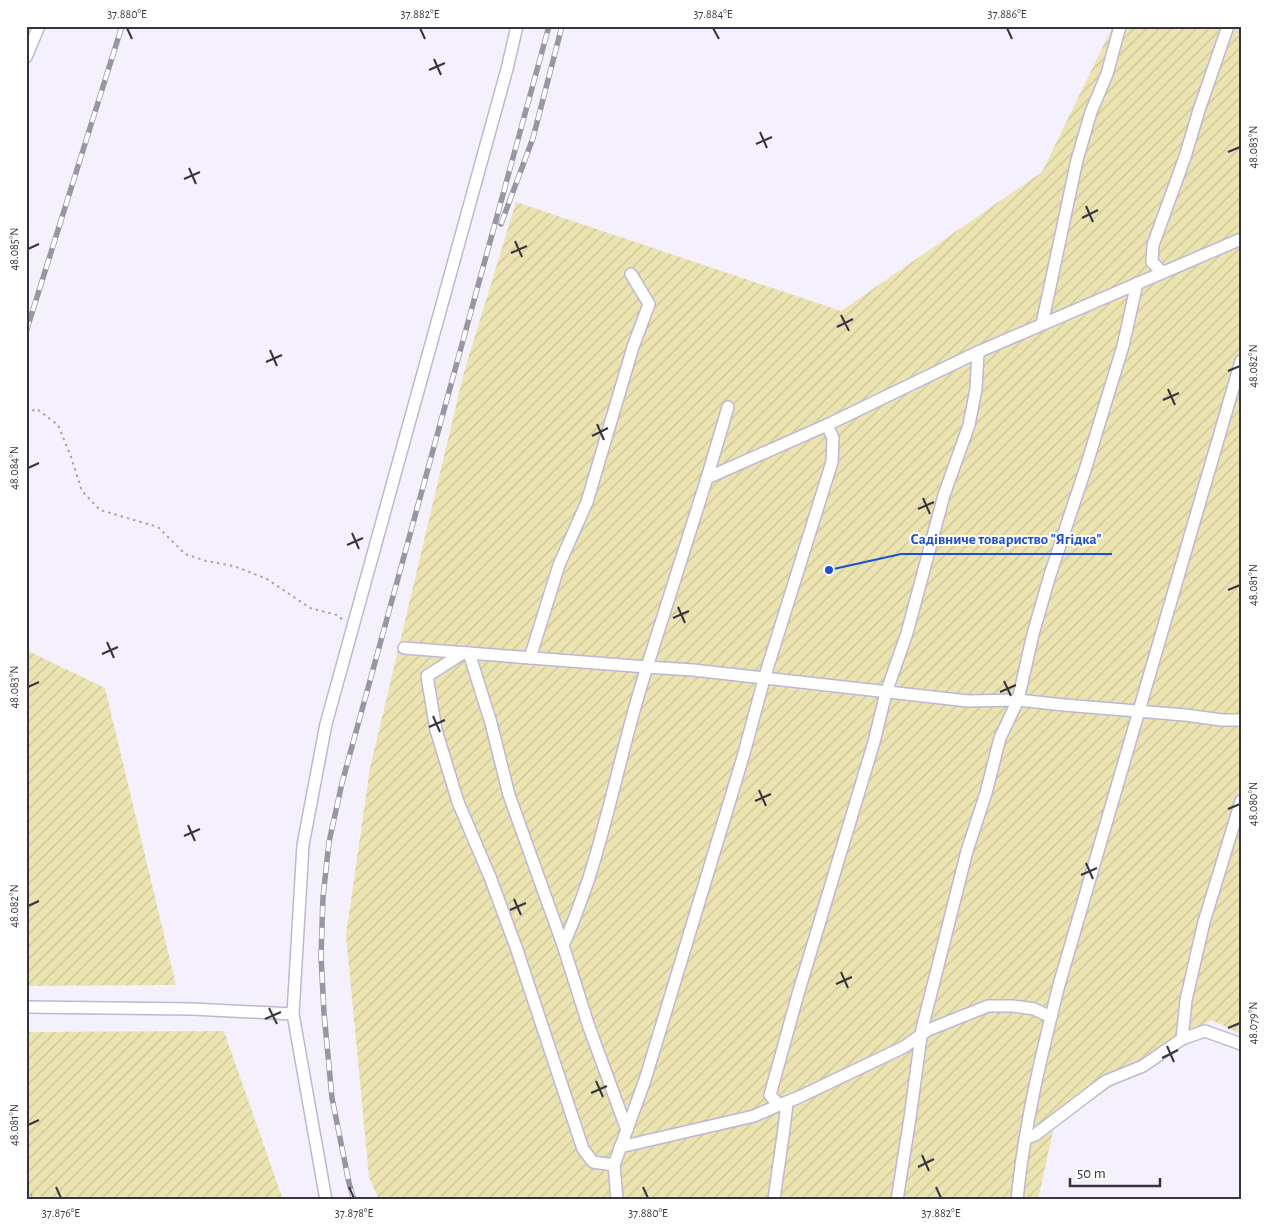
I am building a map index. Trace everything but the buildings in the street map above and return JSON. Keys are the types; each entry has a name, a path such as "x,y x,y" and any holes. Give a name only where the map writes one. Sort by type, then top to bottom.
{"street":[{"path":"26,58 39,26"},
{"path":"326,1200 293,1014 303,845 326,724 507,69 517,26"},
{"path":"1042,324 1077,160 1091,112 1107,74 1120,26"},
{"path":"1162,272 1152,262 1153,246 1182,167 1199,110 1228,26"},
{"path":"707,478 827,425 978,352 1241,239"},
{"path":"530,658 559,565 586,502 633,347 649,304 631,274"},
{"path":"897,1200 922,1029 967,851 986,793 1000,738 1018,700 1032,634 1123,346 1137,283"},
{"path":"783,1103 770,1095 798,994 874,742 886,693 907,633 944,495 969,425 976,389 978,352"},
{"path":"1017,1200 1036,1076 1050,1017 1241,361"},
{"path":"563,945 572,926 597,853 633,708 648,667 728,407"},
{"path":"617,1200 614,1165 645,1080 743,757 764,679 832,462 833,438 827,425"},
{"path":"404,648 693,670 968,701 1018,700 1222,720 1241,720"},
{"path":"466,653 491,723 509,795 563,945 589,1027 626,1130"},
{"path":"466,653 427,676 436,730 458,802 490,877 516,947 583,1149 593,1162 614,1165"},
{"path":"1182,1039 1186,1000 1204,922 1241,801"},
{"path":"620,1147 754,1116 904,1047 928,1030 988,1006 1013,1006 1034,1009 1050,1017"},
{"path":"26,1007 192,1008 293,1014"},
{"path":"1025,1140 1035,1135 1106,1081 1143,1066 1182,1039 1205,1031 1241,1044"},
{"path":"774,1200 784,1135 783,1103"}],"path":[{"path":"26,414 38,410 58,425 72,457 82,491 100,510 158,528 185,554 206,561 234,566 267,579 310,608 337,615 352,628"},
{"path":"26,1191 29,1191 34,1200"}],"shaded area":[{"path":"1113,26 1241,26 1241,1034 1211,1020 1054,1126 1038,1200 379,1200 369,1177 346,935 370,768 464,372 516,202 841,311 1042,172"},
{"path":"26,650 105,688 176,985 26,986"},
{"path":"224,1031 283,1200 26,1200 26,1032"}],"railway":[{"path":"26,332 122,26"},
{"path":"354,1200 332,1098 324,1013 321,956 323,897 329,842 342,783 549,26"},
{"path":"501,224 533,138 562,26"}],"place":[{"name":"Садівниче товариство \"Ягідка\"","path":"829,570"}]}
